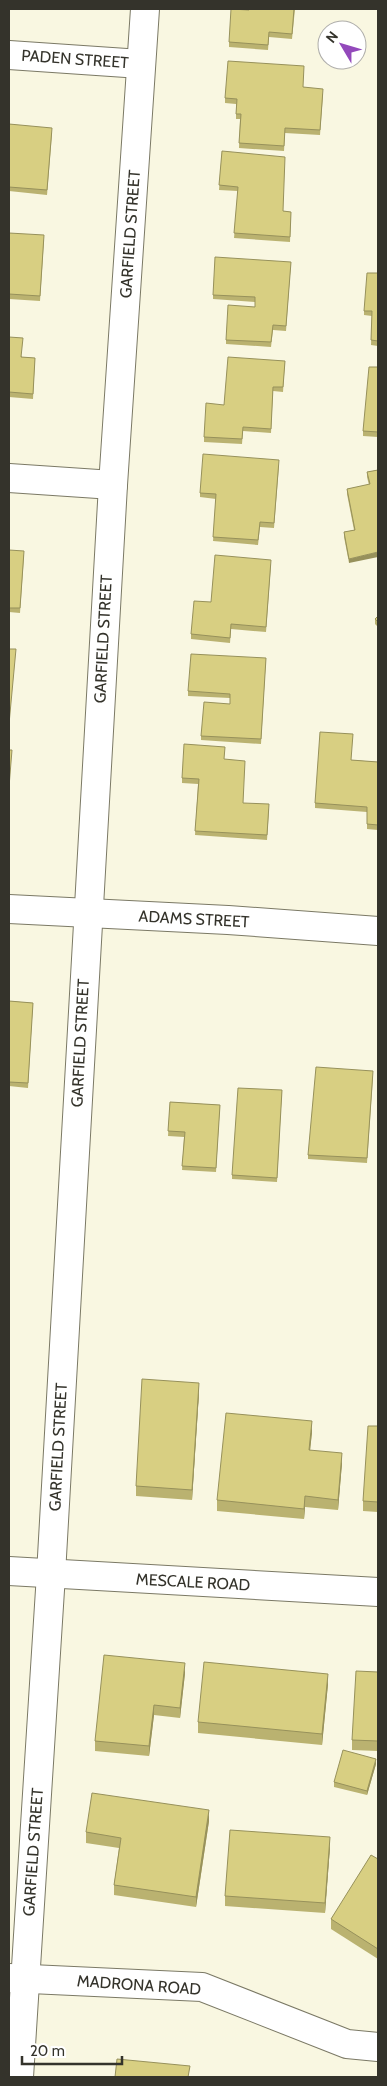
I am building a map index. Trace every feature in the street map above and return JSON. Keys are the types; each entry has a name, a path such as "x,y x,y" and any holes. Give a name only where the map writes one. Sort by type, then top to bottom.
{"street":[{"name":"GARFIELD STREET","path":"19,2077 16,1978 52,1574 112,485 144,9"},
{"name":"PADEN STREET","path":"9,55 141,64"},
{"path":"9,478 112,485"},
{"name":"ADAMS STREET","path":"9,909 228,920 378,931"},
{"name":"MESCALE ROAD","path":"9,1571 378,1592"},
{"name":"MADRONA ROAD","path":"16,1978 202,1987 347,2044 378,2047"}],"building":[{"path":"231,9 294,9 292,34 269,32 268,45 229,42"},
{"path":"228,61 304,66 303,87 323,89 320,130 285,128 284,146 239,143 241,114 236,114 237,99 225,98"},
{"path":"9,124 52,128 47,190 9,187"},
{"path":"222,151 285,157 283,211 291,212 290,237 234,233 238,187 219,185"},
{"path":"9,233 44,235 40,296 9,294"},
{"path":"215,257 291,262 286,326 273,325 271,342 226,340 228,305 255,307 255,297 213,295"},
{"path":"367,273 378,273 378,341 371,340 372,311 364,311"},
{"path":"9,337 23,338 21,357 35,358 33,394 9,392"},
{"path":"228,357 285,361 283,387 273,387 271,429 243,427 242,439 204,437 206,403 224,405"},
{"path":"369,367 378,367 378,432 363,431"},
{"path":"203,454 279,460 274,523 260,522 258,540 213,537 216,494 200,493"},
{"path":"378,470 378,552 349,559 344,532 355,530 347,489 370,484 367,472"},
{"path":"9,550 24,551 20,608 9,608"},
{"path":"215,555 271,560 266,627 231,624 230,638 191,634 194,601 211,602"},
{"path":"9,649 16,649 9,724"},
{"path":"191,654 266,658 261,739 201,736 204,702 230,704 230,694 188,691"},
{"path":"320,732 353,734 351,760 378,762 378,825 367,824 367,807 315,803"},
{"path":"184,744 225,747 224,759 245,761 243,803 269,804 267,835 195,831 199,779 182,778"},
{"path":"9,750 12,750 9,787"},
{"path":"9,1001 33,1003 28,1083 9,1082"},
{"path":"316,1067 373,1071 367,1158 308,1155"},
{"path":"238,1088 282,1090 277,1178 232,1175"},
{"path":"170,1102 220,1105 216,1168 182,1166 185,1132 168,1131"},
{"path":"142,1379 199,1383 192,1490 136,1486"},
{"path":"226,1413 312,1421 309,1450 342,1453 338,1500 305,1496 304,1509 217,1500"},
{"path":"368,1426 378,1426 378,1502 363,1501"},
{"path":"104,1655 185,1663 180,1708 154,1705 149,1746 95,1741"},
{"path":"204,1662 328,1674 322,1734 198,1722"},
{"path":"356,1671 378,1672 378,1741 352,1740"},
{"path":"343,1750 376,1759 367,1791 334,1782"},
{"path":"92,1793 209,1810 196,1897 114,1885 121,1838 86,1832"},
{"path":"230,1830 330,1837 325,1903 225,1896"},
{"path":"371,1855 378,1859 378,1949 331,1919"},
{"path":"117,2059 190,2066 188,2077 115,2077"}]}
